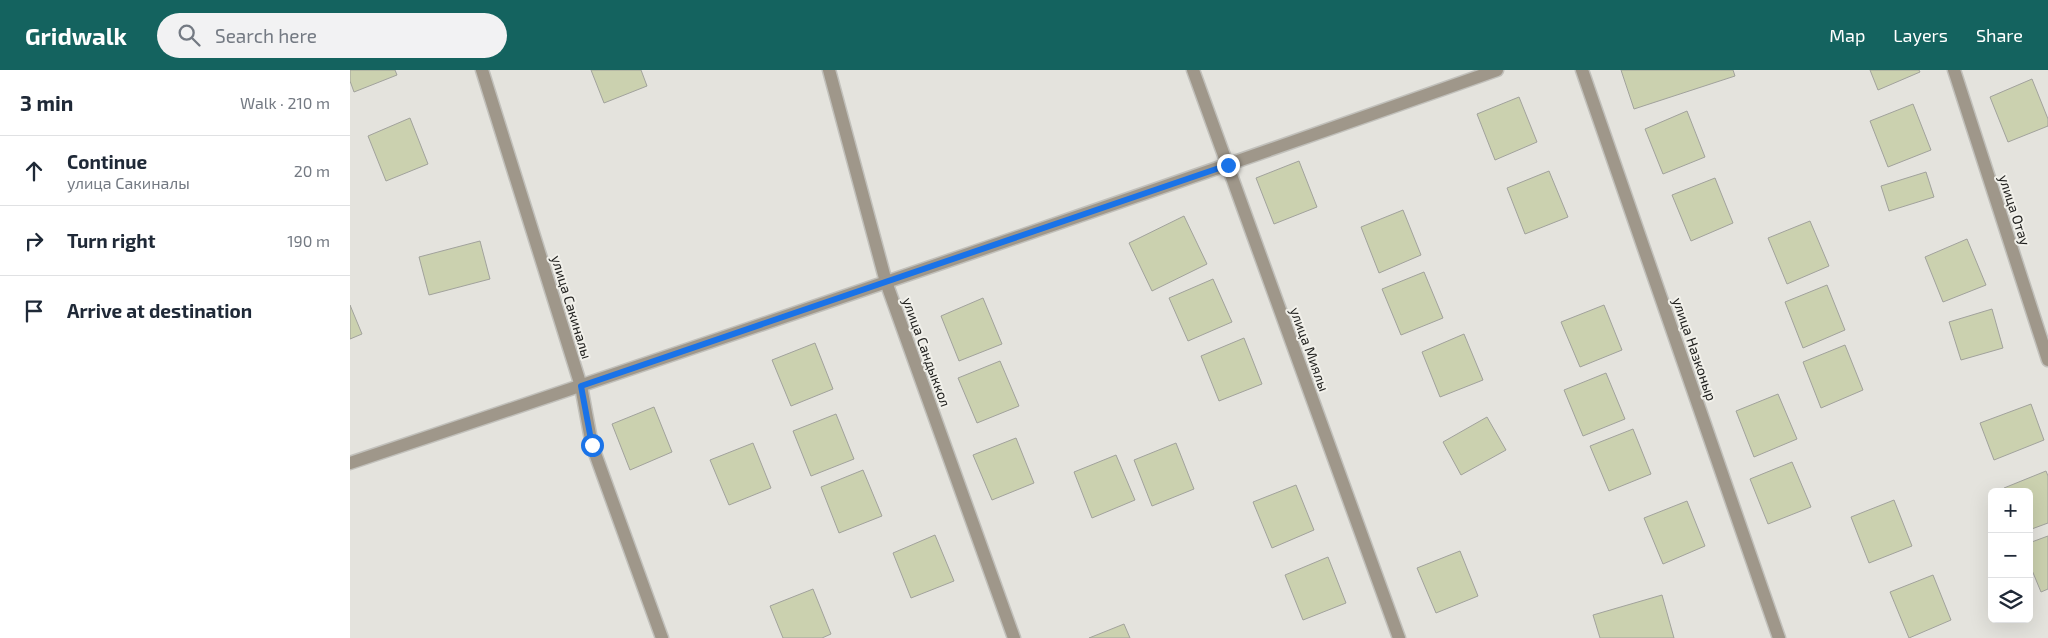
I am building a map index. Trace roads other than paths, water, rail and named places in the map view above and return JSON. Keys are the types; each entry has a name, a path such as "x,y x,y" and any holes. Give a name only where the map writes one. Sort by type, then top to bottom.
{"street":[{"name":"улица Сакиналы","path":"482,70 581,386 592,445 662,638"},
{"name":"улица Сандыккол","path":"829,70 886,282 1014,638"},
{"name":"улица Миялы","path":"1193,70 1399,638"},
{"path":"350,463 1228,165 1497,70"},
{"name":"улица Назконыр","path":"1582,70 1779,638"},
{"name":"улица Отау","path":"1954,70 2048,360"}]}
